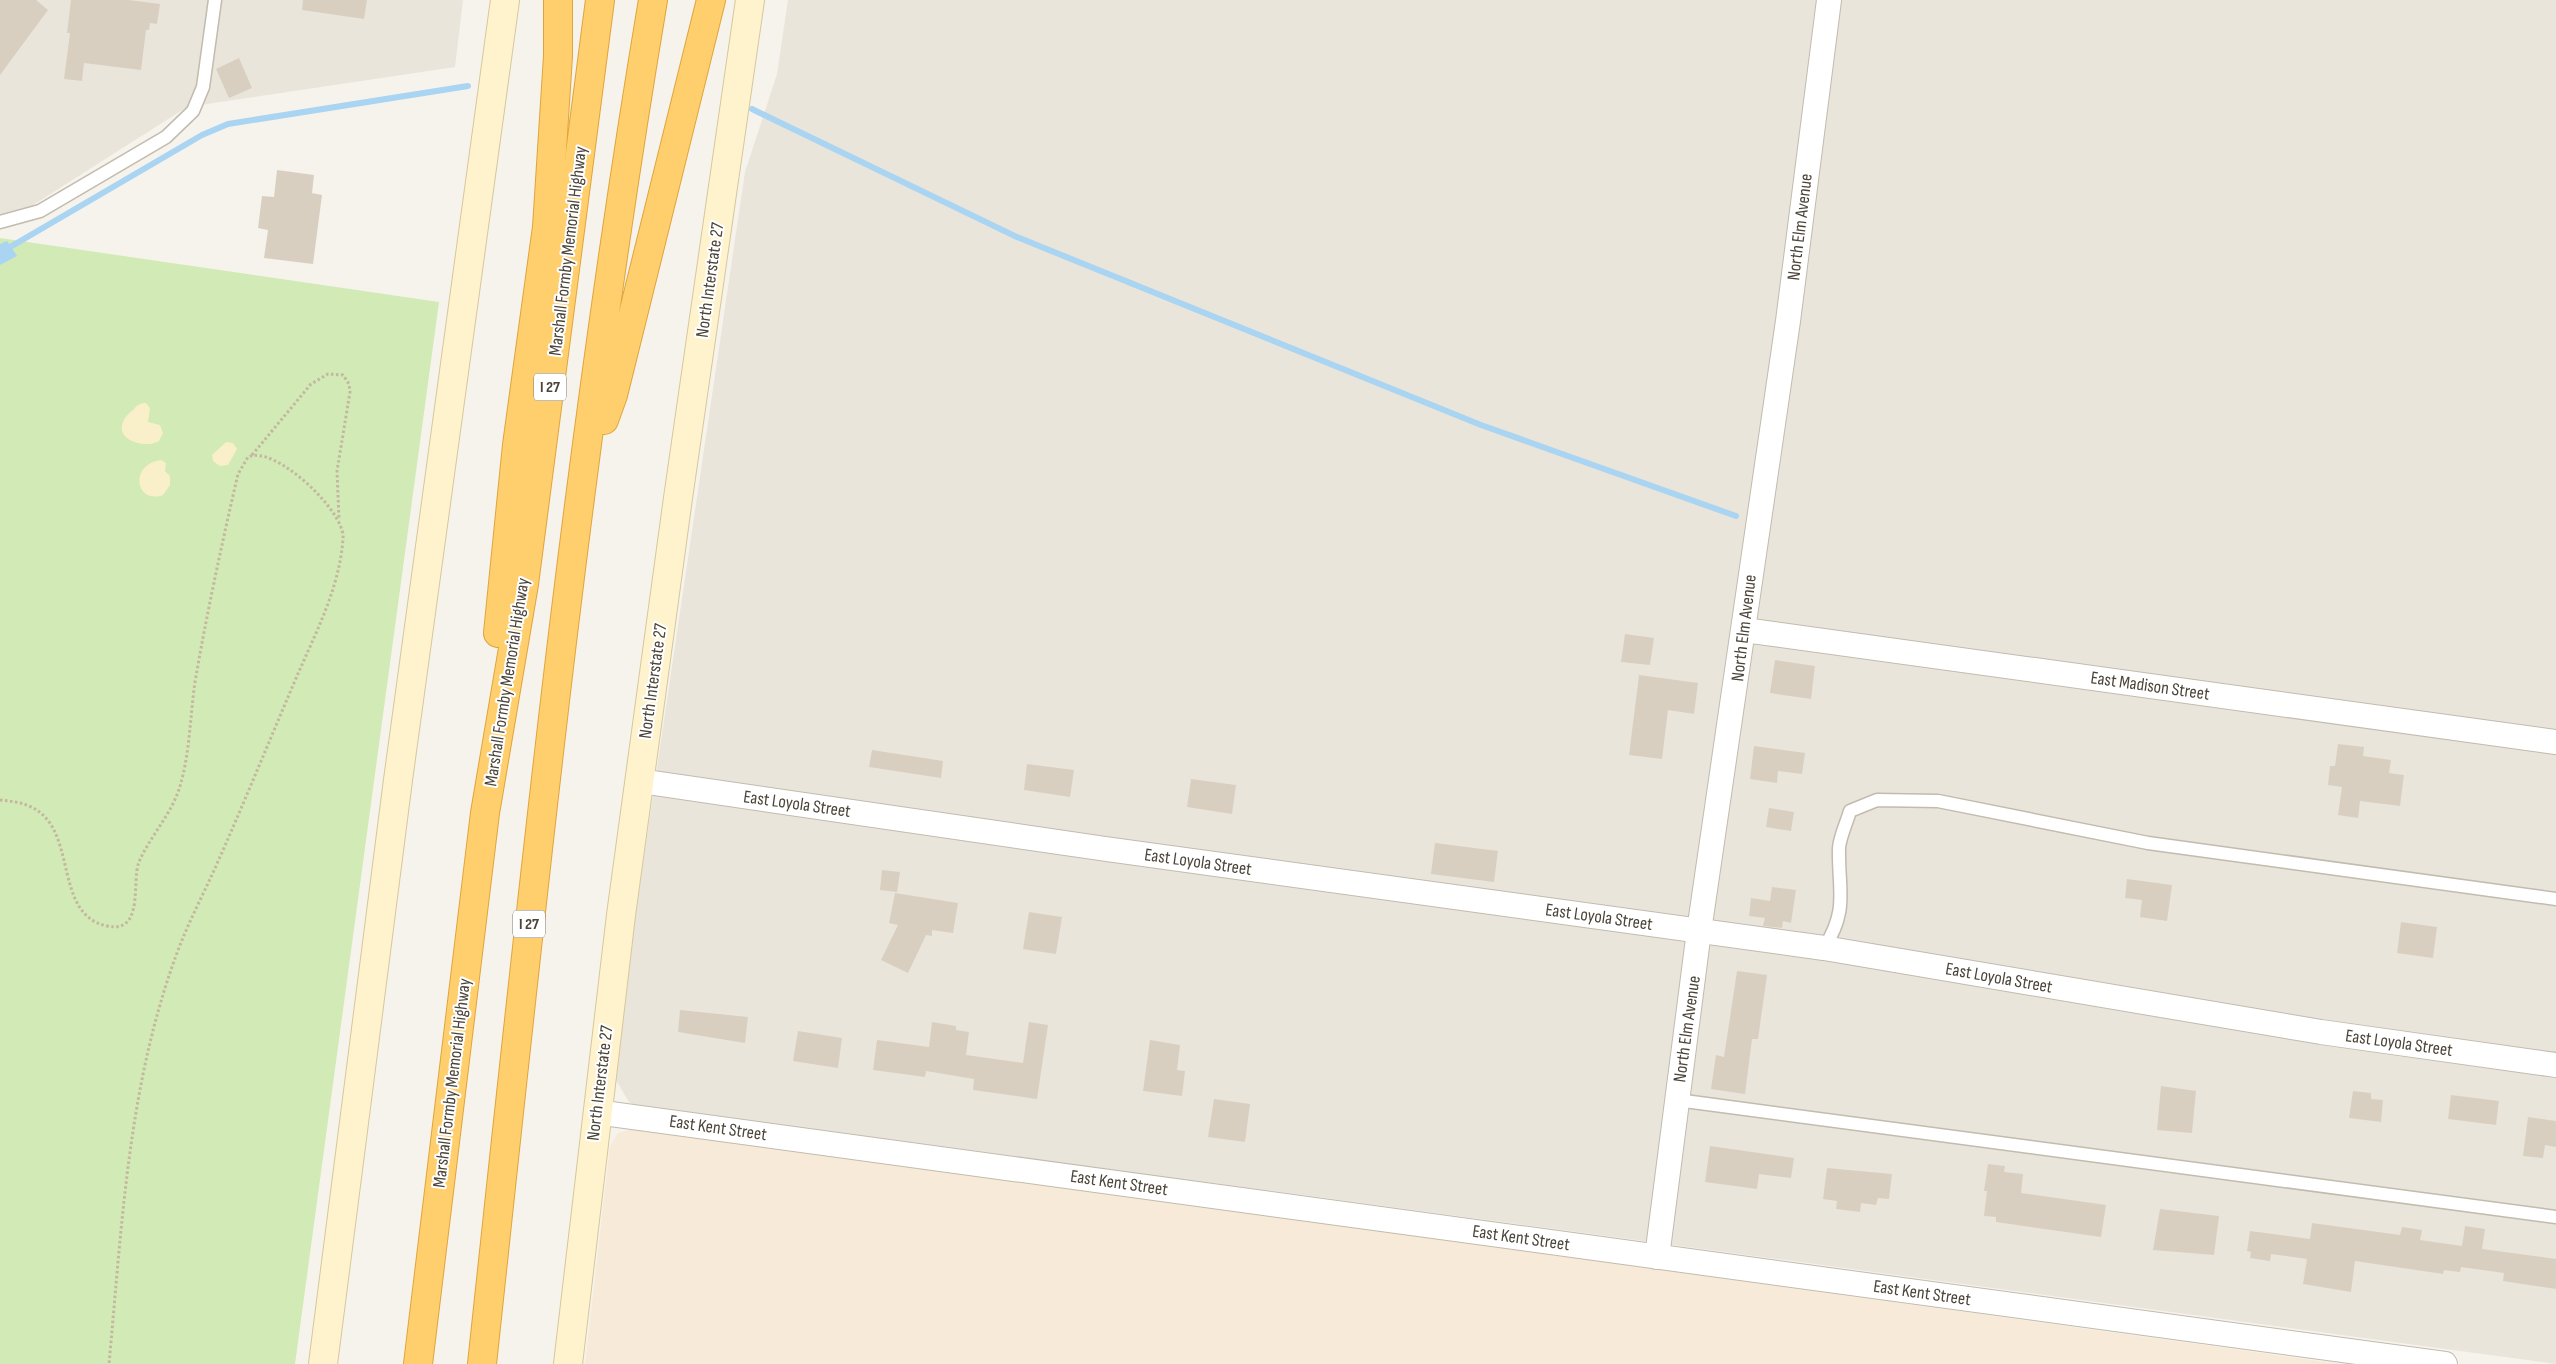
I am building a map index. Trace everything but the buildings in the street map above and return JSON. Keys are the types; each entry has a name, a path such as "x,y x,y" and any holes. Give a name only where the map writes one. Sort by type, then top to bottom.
{"highway":[{"path":"492,772 490,695 518,446 547,226 558,56 558,0"},
{"name":"Marshall Formby Memorial Highway","path":"418,1364 492,772 524,584 600,0"},
{"name":"I 27","path":"482,1364 543,798 581,485 653,0"},
{"path":"581,485 613,395 711,0"}],"main road":[{"path":"323,1364 398,780 505,0"},
{"name":"North Interstate 27","path":"568,1364 596,1112 640,781 678,498 750,0"}],"street":[{"name":"North Elm Avenue","path":"1657,1257 1699,931 1788,321 1829,0"},
{"name":"East Madison Street","path":"1744,630 2556,742"},
{"name":"East Loyola Street","path":"640,781 1106,849 1824,948 2321,1032 2556,1065"},
{"name":"East Kent Street","path":"596,1112 2445,1364"}],"lane":[{"path":"0,222 40,211 166,137 193,111 203,87 215,0"},
{"path":"1824,948 1836,930 1842,896 1839,846 1850,811 1878,800 1938,801 2148,843 2556,900"},
{"path":"1677,1100 2556,1217"}],"path":[{"path":"0,800 31,806 49,822 60,842 69,886 76,900 90,918 97,923 115,927 131,918 135,904 139,862 172,806 181,784 196,680 238,474 243,463 252,455 311,384 328,374 344,376 349,384 350,392 337,471 339,520"},
{"path":"109,1364 129,1147 150,1044 162,997 190,921 215,868 327,607 343,540 343,530 339,520 320,496 305,482 268,457 252,455"}],"shaded area":[{"path":"0,0 463,0 455,67 187,107 19,214 0,218"},
{"path":"788,0 2556,0 2556,1364 635,1105 629,1102 616,1080 613,1066 745,172 777,74"},
{"path":"636,1128 2340,1364 585,1364 610,1146 618,1133"}],"green space":[{"path":"0,238 439,302 295,1364 0,1364"}],"sand":[{"path":"142,403 146,403 150,408 148,422 160,425 163,433 159,441 140,444 128,438 122,429 128,414"},
{"path":"226,442 233,443 237,449 228,465 220,466 213,461 212,455"},
{"path":"161,460 166,463 165,471 170,476 170,485 163,495 154,497 146,494 142,489 140,475 151,463"}],"water":[{"path":"7,241 17,256 0,265 0,244"}],"waterway":[{"path":"0,253 202,135 228,124 468,86"},
{"path":"752,109 1017,237 1481,425 1736,516"}]}
